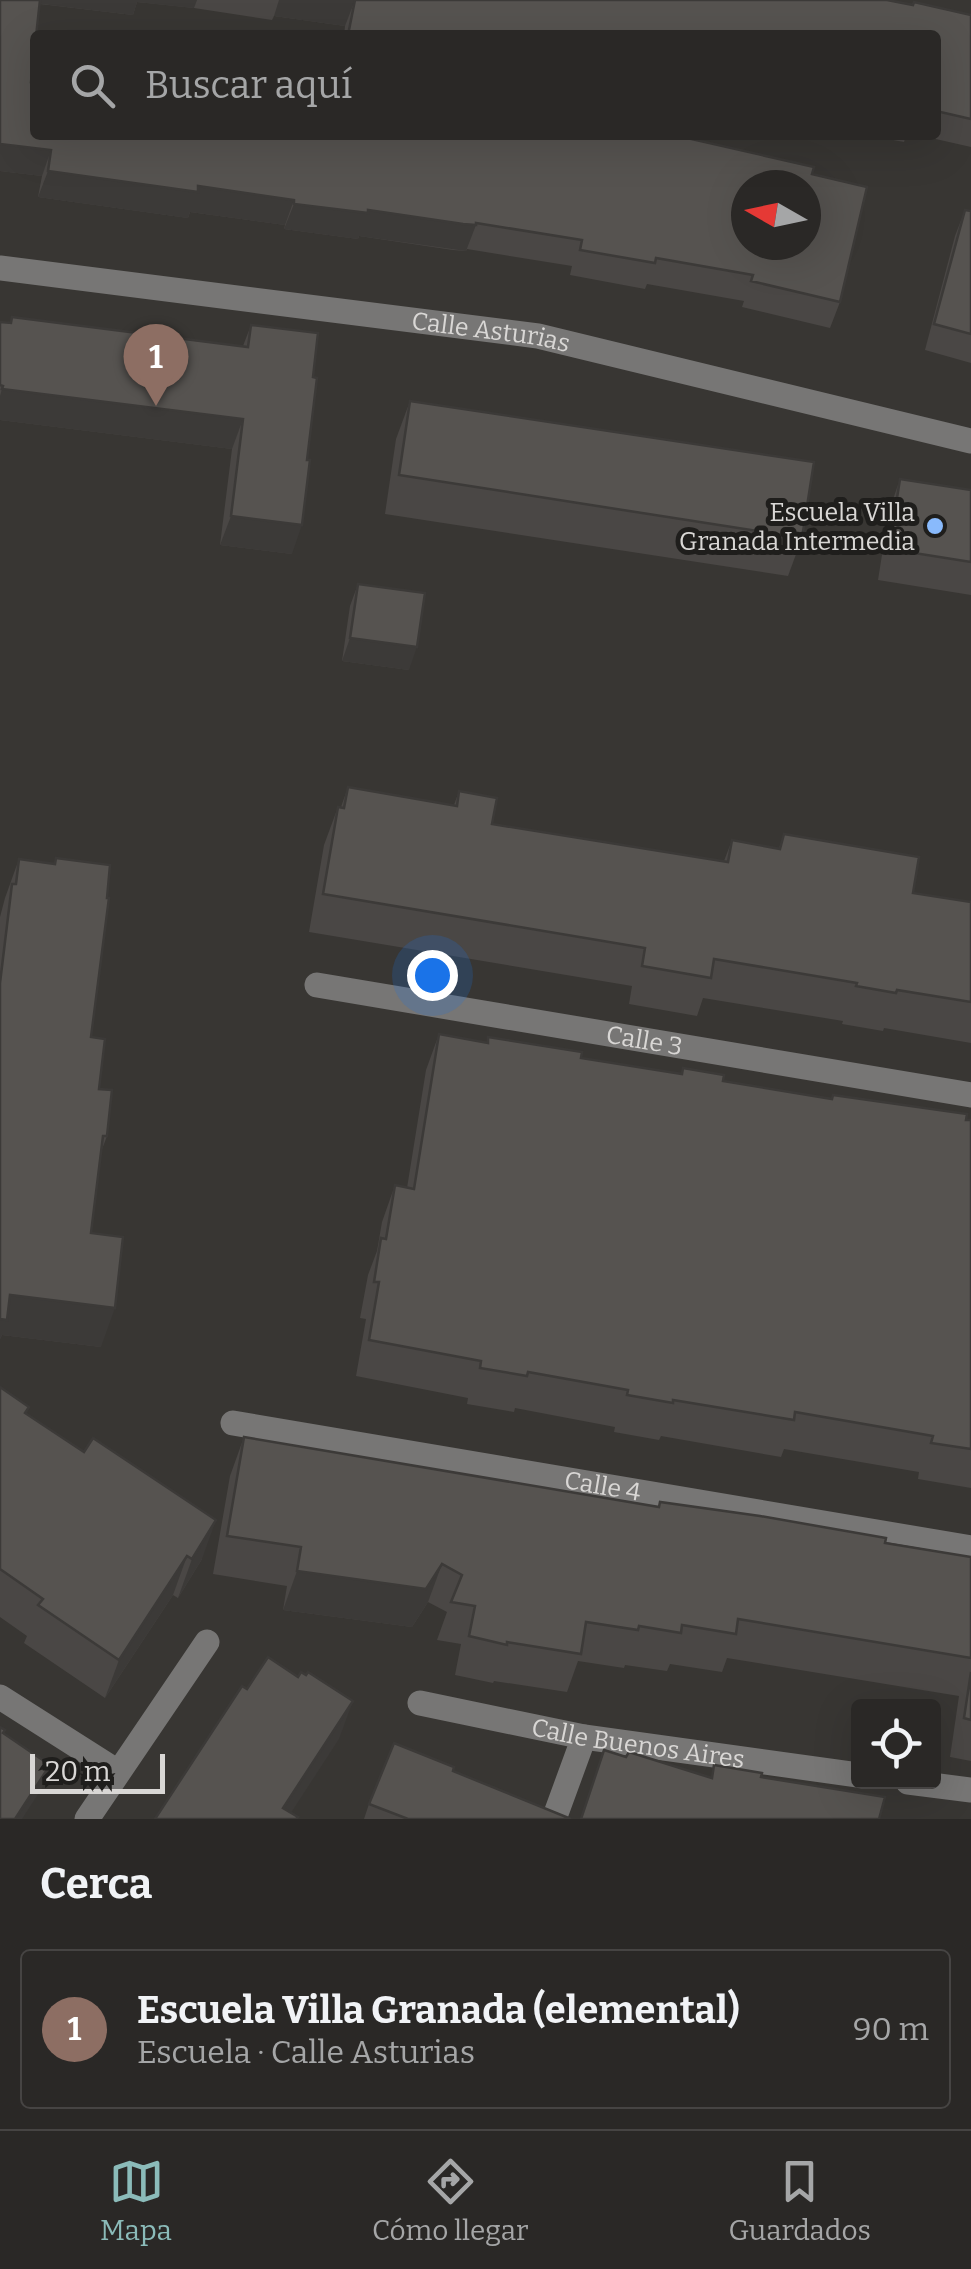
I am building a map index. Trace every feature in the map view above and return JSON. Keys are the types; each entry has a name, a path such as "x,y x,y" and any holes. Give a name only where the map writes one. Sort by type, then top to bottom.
{"street":[{"name":"Calle Asturias","path":"0,268 538,336 971,442"},
{"name":"Calle 3","path":"317,985 971,1096"},
{"name":"Calle 4","path":"232,1423 971,1548"},
{"path":"86,1819 207,1642"},
{"path":"0,1697 118,1772"},
{"name":"Calle Buenos Aires","path":"420,1703 584,1737 851,1773"},
{"path":"554,1819 584,1737"},
{"path":"941,1786 971,1790"}],"building":[{"path":"0,0 40,0 37,30 30,30 30,140 696,140 814,167 731,170 731,260 821,260 821,176 867,187 840,302 751,281 753,275 580,250 582,240 476,223 294,204 294,200 198,186 198,192 48,171 51,150 0,144"},
{"path":"355,0 887,0 913,5 914,2 971,15 971,119 941,112 941,30 349,30"},
{"path":"965,210 971,211 971,334 934,324"},
{"path":"12,317 248,347 251,325 318,333 302,525 231,516 243,419 2,389 0,322 11,323"},
{"path":"410,401 814,462 802,538 399,475"},
{"path":"900,479 971,490 971,562 889,549"},
{"path":"358,584 425,593 417,647 350,638"},
{"path":"348,787 457,806 459,791 497,798 492,824 728,862 732,840 780,849 784,834 919,857 913,893 971,902 971,1002 897,990 896,993 714,959 711,978 642,966 645,948 323,894 338,807 344,808"},
{"path":"56,858 110,865 91,1037 105,1039 99,1089 112,1090 91,1233 123,1237 115,1308 10,1295 7,1320 0,1319 0,983 12,884 16,884 19,859 55,864"},
{"path":"439,1034 488,1043 488,1037 582,1052 581,1058 682,1074 683,1068 724,1075 723,1081 832,1099 833,1095 967,1114 966,1120 971,1120 971,1449 931,1443 933,1436 795,1412 794,1420 627,1395 628,1390 528,1372 527,1376 480,1368 481,1361 369,1340 379,1282 374,1282 381,1238 386,1239 395,1185 414,1189"},
{"path":"0,1387 29,1407 25,1413 84,1452 93,1438 216,1520 192,1559 187,1556 119,1660 38,1605 43,1599 0,1569"},
{"path":"244,1437 659,1507 660,1502 760,1516 971,1557 971,1658 738,1619 736,1634 682,1625 681,1633 586,1622 581,1654 469,1636 475,1606 451,1602 462,1575 442,1564 426,1589 297,1571 301,1547 227,1536"},
{"path":"268,1657 298,1677 301,1672 308,1672 353,1701 283,1808 298,1817 155,1819 242,1686 247,1689"},
{"path":"971,1672 971,1720 964,1718"},
{"path":"0,1727 50,1765 15,1819 0,1819"},
{"path":"394,1743 571,1819 408,1819 369,1804"},
{"path":"604,1750 626,1757 629,1752 712,1778 714,1765 762,1773 761,1777 885,1797 879,1819 581,1819"}],"place":[{"name":"Escuela Villa Granada (elemental)","path":"156,406"},
{"name":"Escuela Villa Granada Intermedia","path":"935,526"}]}
